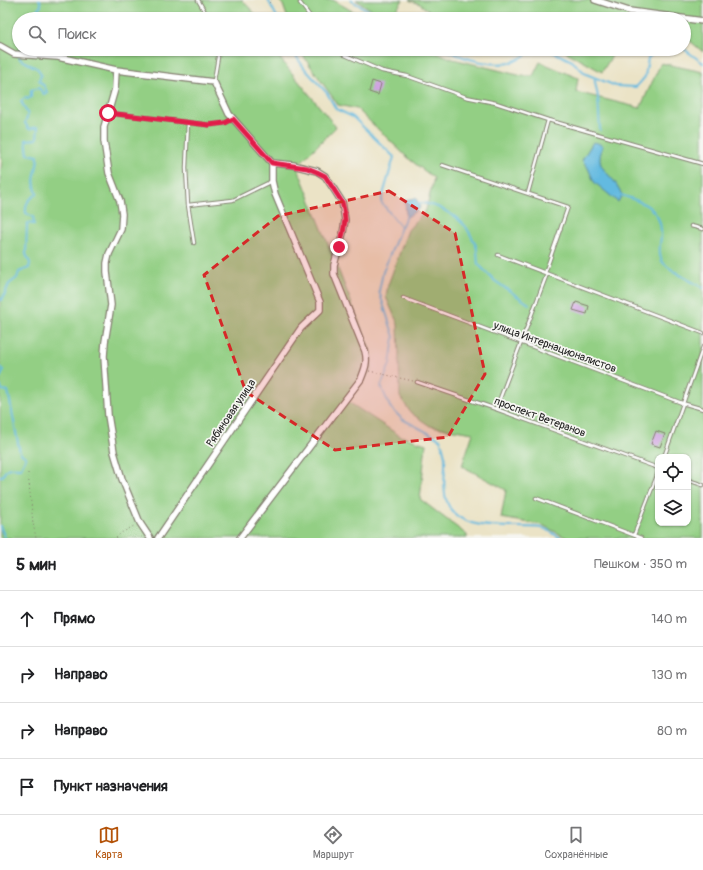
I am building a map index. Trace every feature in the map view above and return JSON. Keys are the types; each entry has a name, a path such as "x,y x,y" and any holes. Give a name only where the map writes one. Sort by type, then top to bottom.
{"street":[{"path":"595,0 636,12"},
{"path":"691,19 703,21"},
{"path":"0,46 12,53"},
{"path":"47,56 58,57 116,70 214,82 229,114 272,163 300,167 325,176 342,202 345,220 334,265 334,274 365,351 367,360 365,370 361,379 240,538"},
{"path":"116,70 115,88 104,127 105,152 110,173 120,201 122,214 121,229 107,263 111,305 104,342 108,415 114,452 122,479 140,523 150,538"},
{"path":"272,163 272,181"},
{"name":"Рябиновая улица","path":"158,538 301,328 320,310 320,302 272,181"}],"lane":[{"path":"198,0 205,12"},
{"path":"300,3 307,12"},
{"path":"214,82 218,56"},
{"path":"347,56 382,71 407,76 466,97 496,103 548,120 703,164"},
{"path":"108,113 209,125 217,125 233,119"},
{"path":"528,193 548,120"},
{"path":"188,122 186,168 188,205 194,244"},
{"path":"442,165 568,207 546,274 496,409"},
{"path":"188,205 233,200 272,181"},
{"path":"691,226 703,230"},
{"path":"498,255 703,333"},
{"name":"улица Интернационалистов","path":"403,298 682,403 703,409"},
{"path":"665,454 703,347"},
{"name":"проспект Ветеранов","path":"417,382 655,467"},
{"path":"634,535 655,481"},
{"path":"691,481 703,485"},
{"path":"536,498 641,538"}],"path":[{"path":"269,3 272,0"},
{"path":"365,370 417,382"},
{"path":"28,473 36,538"},
{"path":"116,538 121,533 140,523"}],"highlighted area":[{"path":"389,191 455,233 485,374 448,437 335,450 246,392 204,275 278,216"}],"green space":[{"path":"0,0 242,0 253,12 12,12 12,56 278,56 336,127 297,166 371,352 372,369 347,401 400,436 426,444 420,499 467,535 467,538 0,538 0,180 2,158 0,152"},
{"path":"279,0 333,0 354,12 286,12"},
{"path":"356,0 403,0 395,12 375,12"},
{"path":"409,0 703,0 703,52 691,42 691,12 430,12 420,4"},
{"path":"303,56 445,56 522,76 533,76 540,62 578,78 576,92 640,108 661,63 703,72 703,538 567,538 542,525 501,518 506,490 462,466 473,433 430,426 411,413 400,397 398,324 386,297 388,285 408,230 426,210 434,178 409,159 357,109 338,105"},
{"path":"573,56 612,56 602,72"}],"water":[{"path":"593,142 603,146 600,162 603,169 614,181 622,195 618,202 594,182 588,168 582,160"},
{"path":"416,198 420,208 406,218 405,200"}],"building":[{"path":"372,81 381,84 378,95 369,92"},
{"path":"576,302 589,306 587,314 573,310"},
{"path":"656,431 665,434 660,447 651,444"}],"waterway":[{"path":"34,12 41,6 39,0"},
{"path":"268,0 274,12"},
{"path":"350,0 371,12"},
{"path":"691,54 703,63"},
{"path":"0,299 2,300 9,284 17,278 19,272 29,268 30,263 26,254 27,223 34,224 33,217 26,213 26,207 29,200 37,194 34,180 38,156 28,154 26,140 37,139 38,127 29,129 25,123 28,115 21,101 26,97 27,99 31,97 31,90 39,88 44,94 47,92 39,81 41,75 38,69 20,59 20,56"},
{"path":"296,56 305,69 327,93 336,109 353,117 394,157 381,202 401,227 383,272 379,291 394,337 390,364 381,386 390,407 402,419 440,439 445,456 444,488 446,499 452,511 461,519 487,526 542,528 561,538"},
{"path":"461,56 480,62 500,64 509,63 523,56"},
{"path":"562,56 572,61 586,74 616,86 636,87 645,77 648,58 650,56"},
{"path":"594,77 598,97 600,130"},
{"path":"621,195 644,204 655,213 661,227 660,252 662,261 675,272 703,288"},
{"path":"417,204 429,204 457,218 466,227 475,244 478,264 495,281 529,304"},
{"path":"401,227 407,215"},
{"path":"0,367 4,370 0,378"},
{"path":"0,385 2,390 8,391 20,453 26,457 21,468 10,468 6,470 3,476 0,476"},
{"path":"0,526 5,538"}],"route":[{"path":"108,113 209,125 217,125 233,119 272,163 307,168 325,176 342,202 344,210 345,220 339,247"}]}
